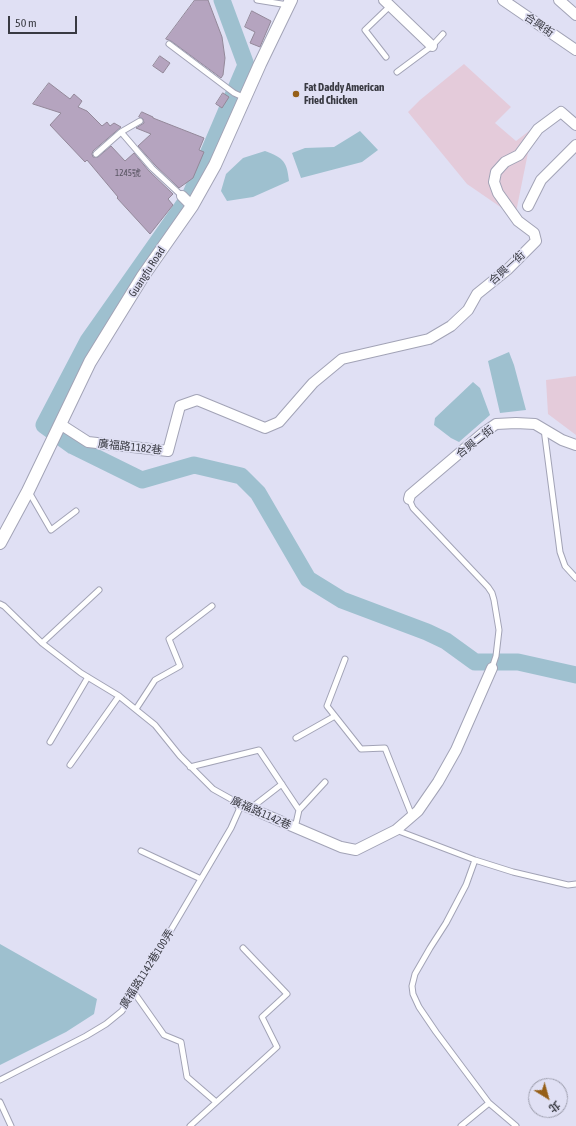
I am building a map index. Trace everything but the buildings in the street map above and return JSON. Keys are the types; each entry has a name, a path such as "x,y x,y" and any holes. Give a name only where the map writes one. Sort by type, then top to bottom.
{"street":[{"name":"合興街","path":"503,0 576,50"},
{"path":"559,0 576,15"},
{"name":"Guangfu Road","path":"0,543 28,491 90,362 144,276 191,206 215,165 244,98 290,2"},
{"path":"387,3 432,46"},
{"name":"合興一街","path":"313,383 342,358 429,338 457,321 468,310 477,294 508,269 536,241 534,233 518,221 498,193 494,182 496,172 505,162 519,156 538,129 561,112 576,125"},
{"path":"528,206 540,180 576,145"},
{"path":"182,196 191,206"},
{"name":"廣福路1182巷","path":"60,424 88,442 168,451 180,406 197,400 265,428 279,422 313,383"},
{"name":"合興二街","path":"409,499 410,495 483,433 496,424 535,424 562,440 576,445"},
{"name":"廣福路1142巷","path":"238,803 341,847 356,850 396,830 418,811 438,782 456,750 492,668"}],"lane":[{"path":"257,0 290,2"},
{"path":"386,57 364,30 387,3"},
{"path":"397,72 432,46 443,34"},
{"path":"169,44 234,93 244,98"},
{"path":"96,154 121,132 140,121"},
{"path":"121,132 152,168 182,196"},
{"path":"544,429 560,552 564,566 576,578"},
{"path":"28,491 51,530 76,511"},
{"path":"409,499 413,508 492,593 499,630 496,656 492,668"},
{"path":"42,643 99,590"},
{"name":"廣福路1142巷","path":"0,604 4,606 42,643 88,677 119,696 136,709 155,725 180,756 213,789 238,803"},
{"path":"136,709 155,680 180,666 169,639 212,606"},
{"path":"346,659 327,706 361,749 385,748 412,816"},
{"path":"50,742 88,677"},
{"path":"70,766 119,696"},
{"path":"296,738 335,716"},
{"path":"190,767 259,750 299,810"},
{"path":"295,828 299,810 325,782"},
{"path":"250,809 282,784"},
{"name":"廣福路1142巷100弄","path":"0,1080 106,1024 122,1011 133,991 156,957 231,828 238,810 238,803"},
{"path":"396,830 475,860 513,872 568,885 576,884"},
{"path":"141,851 201,879"},
{"path":"475,860 466,885 446,923 415,974 412,986 413,994 418,1007 489,1103 516,1126"},
{"path":"190,1126 276,1047 262,1017 287,994 243,948"},
{"path":"133,991 164,1035 181,1042 187,1077 216,1102"},
{"path":"0,1102 11,1126"},
{"path":"461,1126 489,1103"}],"shaded area":[{"path":"464,64 511,107 495,123 516,141 533,128 515,217 467,184 408,112 420,100"},
{"path":"576,376 576,435 548,414 546,380"}],"water":[{"path":"360,131 378,150 362,162 301,178 292,153 305,148 334,147"},
{"path":"265,151 276,156 286,165 289,181 253,197 227,201 221,191 226,174 243,158"},
{"path":"509,352 526,410 500,413 488,361"},
{"path":"473,382 480,388 490,415 459,442 434,425 435,418"},
{"path":"0,944 97,999 94,1014 66,1032 0,1065"}],"waterway":[{"path":"222,0 246,65 190,196 88,341 44,425 73,446 142,480 194,465 241,476 258,493 308,579 342,600 427,632 446,641 475,662 518,662 576,675"}],"place":[{"name":"Fat Daddy American Fried Chicken","path":"296,94"}]}
